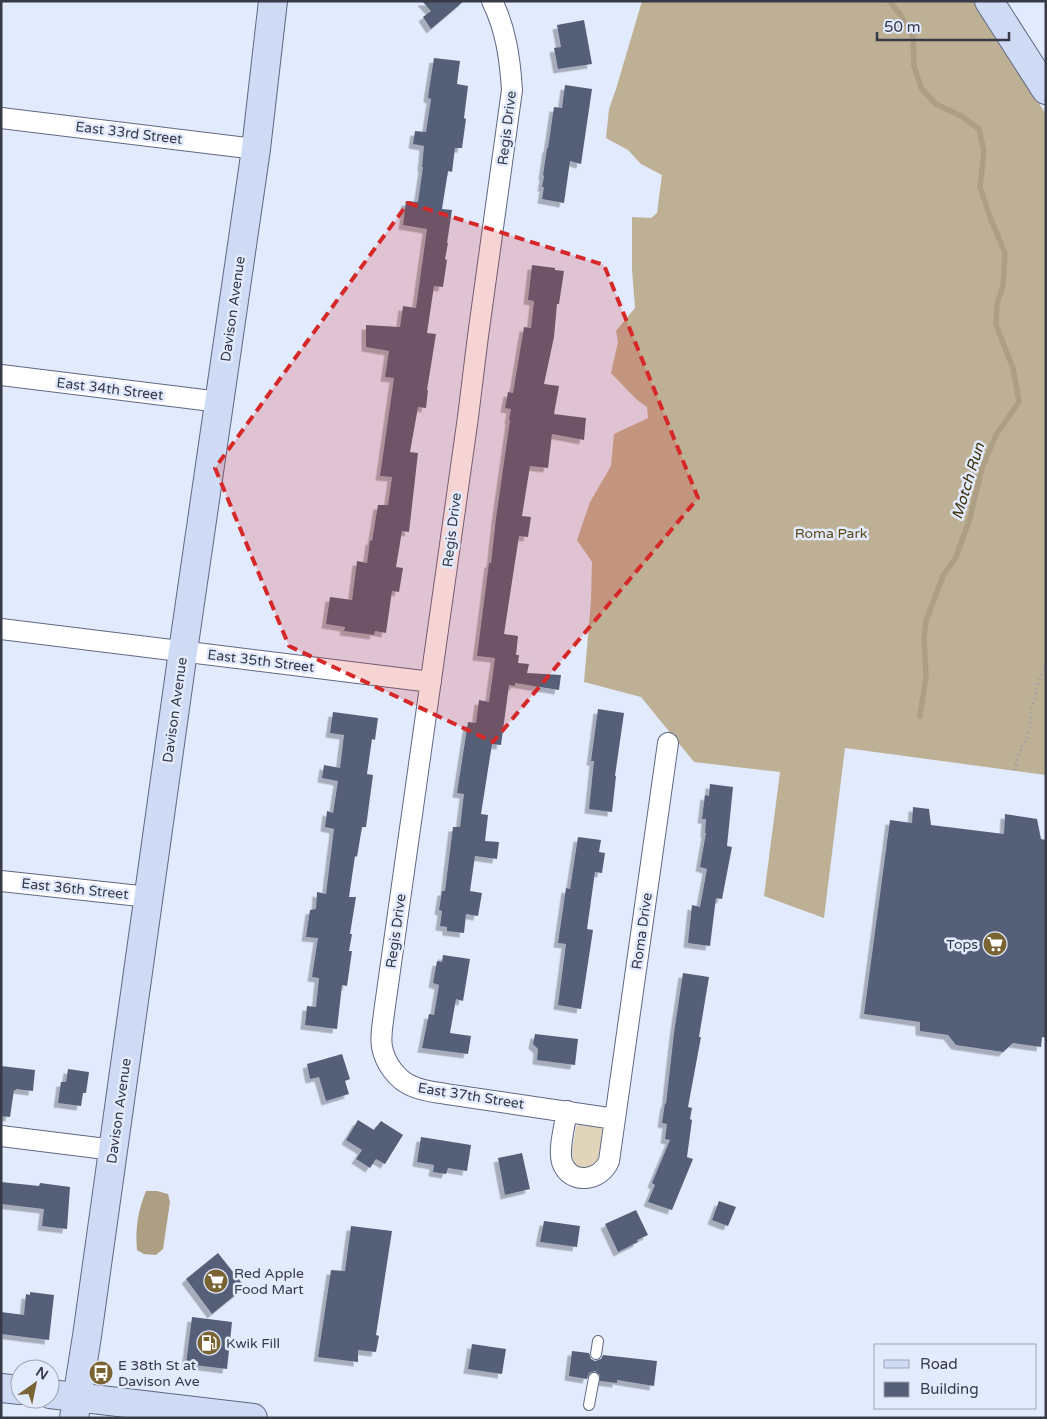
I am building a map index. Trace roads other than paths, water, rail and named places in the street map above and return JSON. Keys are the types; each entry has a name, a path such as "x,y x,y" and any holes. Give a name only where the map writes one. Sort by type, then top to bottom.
{"street":[{"name":"Davison Avenue","path":"76,1407 88,1336 183,652 256,149 273,1"},
{"name":"Regis Drive","path":"387,1059 382,1046 382,1033 512,90 510,59 504,33 492,1"},
{"path":"988,1 1046,90"},
{"name":"East 33rd Street","path":"1,118 256,149"},
{"name":"East 34th Street","path":"1,376 220,402"},
{"name":"East 35th Street","path":"1,629 431,682"},
{"name":"Roma Drive","path":"615,1119 668,743"},
{"name":"East 36th Street","path":"1,881 149,897"},
{"name":"East 37th Street","path":"387,1059 394,1073 402,1081 426,1091 615,1119"},
{"path":"567,1111 562,1160 565,1168 571,1175 585,1179 598,1175 607,1166 615,1119"},
{"path":"1,1136 114,1150"},
{"path":"60,1399 76,1407 253,1418"}],"lane":[{"path":"596,1354 598,1341"},
{"path":"589,1405 594,1378"}],"waterway":[{"name":"Motch Run","path":"889,1 900,14 913,37 914,66 921,88 936,104 963,117 979,129 984,152 980,187 1005,253 1003,286 997,304 996,325 1013,368 1019,402 996,435 982,468 970,518 956,557 943,576 926,621 924,639 926,677 920,716"}],"place":[{"name":"Tops","path":"995,944"},
{"name":"Red Apple Food Mart","path":"216,1281"},
{"name":"Kwik Fill","path":"209,1343"},
{"name":"E 38th St at Davison Ave","path":"101,1373"}],"park label":[{"name":"Roma Park","path":"831,533"}]}
